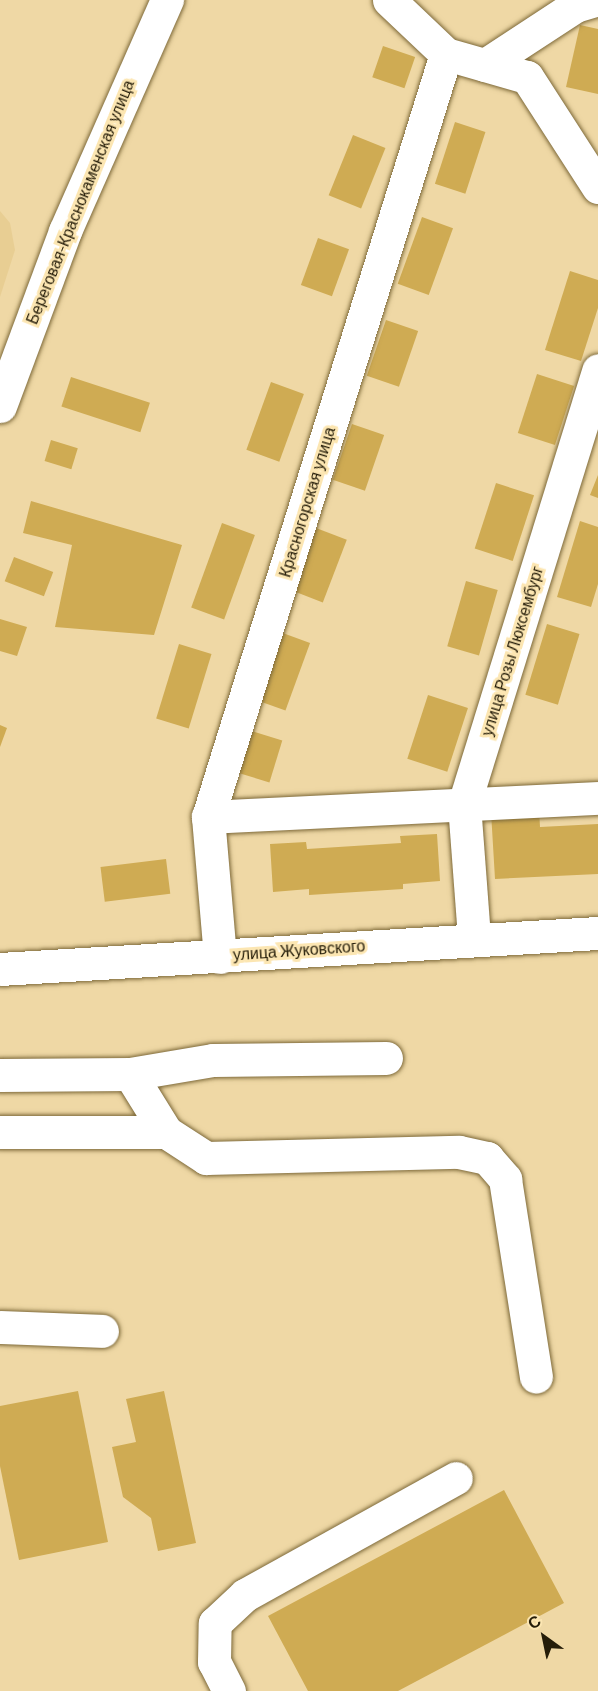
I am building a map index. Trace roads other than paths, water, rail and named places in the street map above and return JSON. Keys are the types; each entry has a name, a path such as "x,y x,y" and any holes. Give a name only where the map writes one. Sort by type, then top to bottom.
{"street":[{"name":"Береговая-Краснокаменская улица","path":"0,406 65,231 166,0"},
{"path":"389,0 446,54 527,77 598,187"},
{"path":"485,65 575,6 595,0"},
{"name":"Красногорская улица","path":"220,957 208,817 446,54"},
{"name":"улица Розы Люксембург","path":"474,938 465,804 598,370"},
{"path":"208,817 598,798"},
{"name":"улица Жуковского","path":"0,969 220,957 474,938 598,933"},
{"path":"0,1075 130,1074 213,1060 386,1058"},
{"path":"130,1074 166,1132 206,1158 459,1152 487,1158 505,1179 536,1377"},
{"path":"0,1131 166,1132"},
{"path":"0,1327 102,1331"},
{"path":"229,1691 214,1662 215,1623 245,1595 456,1478"}]}
